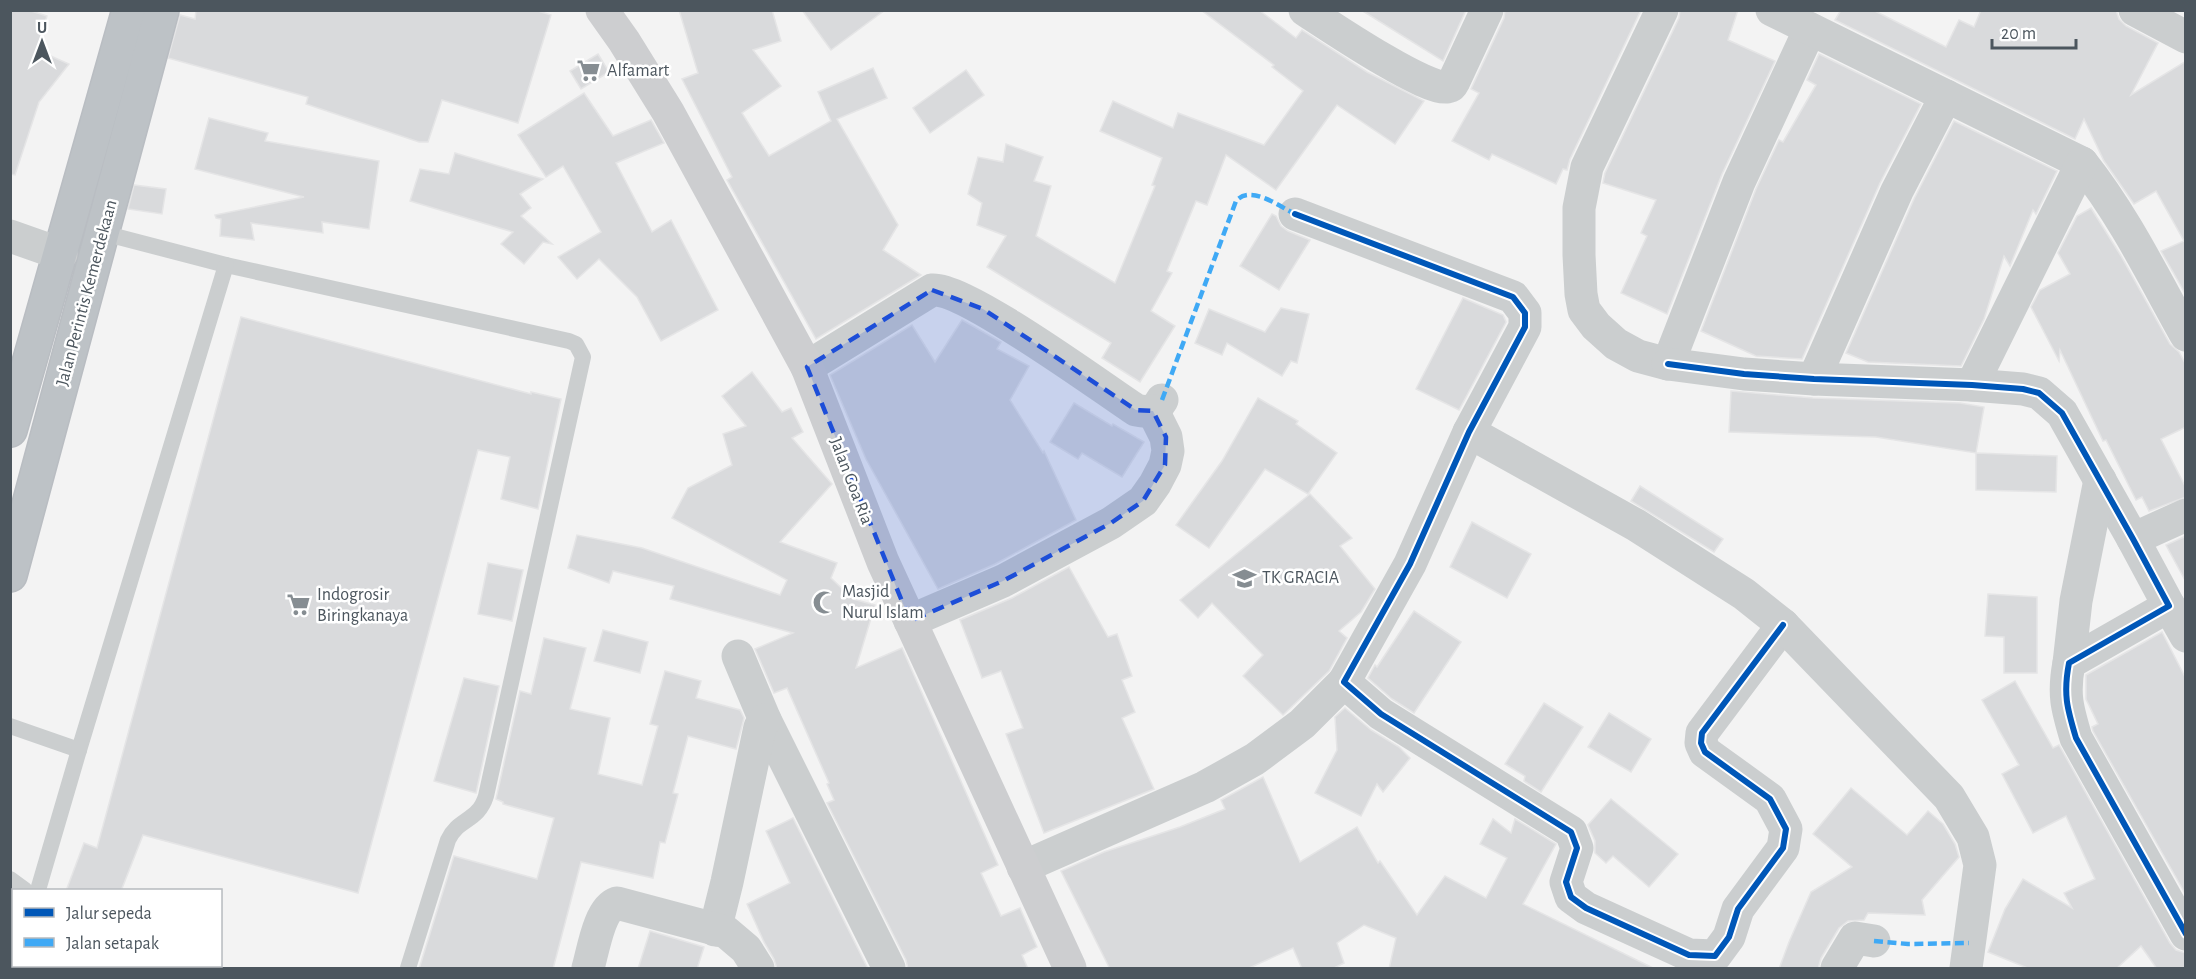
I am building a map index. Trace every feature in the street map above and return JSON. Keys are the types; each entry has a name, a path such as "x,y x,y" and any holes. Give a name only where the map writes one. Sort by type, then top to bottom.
{"highway":[{"name":"Jalan Perintis Kemerdekaan","path":"10,430 129,10"},
{"name":"Jalan Perintis Kemerdekaan","path":"10,575 162,10"}],"main road":[{"name":"Jalan Goa Ria","path":"613,14 807,367 883,562 1070,969"}],"street":[{"path":"1305,10 1385,61 1436,86 1446,87 1452,85 1486,10"},
{"path":"1662,10 1587,167 1579,208 1579,255 1582,302 1584,310 1596,326 1616,344 1638,356 1668,364 1744,374 1972,385 2024,389 2039,393 2062,413 2186,636"},
{"path":"1772,10 2082,164 2105,192 2186,335"},
{"path":"2135,10 2179,25"},
{"path":"1668,364 1739,183 1810,29"},
{"path":"1814,379 1897,191 1946,96"},
{"path":"1972,385 2082,164"},
{"path":"1023,867 1205,787 1255,759 1302,724 1344,682 1410,564 1469,432 1525,327 1525,313 1513,297 1295,214"},
{"path":"10,236 61,254"},
{"path":"807,367 932,290 943,290 993,315 1136,410 1145,412 1157,406 1168,451 1165,465 1143,501 1110,523 1003,581 910,621"},
{"path":"1469,432 1636,525 1744,594 1783,625 1950,796 1978,850 1979,878 1966,969"},
{"path":"2100,480 2076,601 2065,691 2068,710 2076,738 2186,934"},
{"path":"2133,539 2186,515"},
{"path":"2068,663 2169,606"},
{"path":"1344,682 1381,714 1571,832 1577,848 1566,885 1569,894 1586,908 1689,955 1715,956 1729,937 1738,909 1784,848 1786,829 1770,799 1705,752 1701,743 1702,734 1783,625"},
{"path":"738,657 765,720 889,969"},
{"path":"715,930 758,734 765,720"},
{"path":"588,969 604,912 610,905 617,903 726,932 746,949 758,969"},
{"path":"1838,969 1841,960 1855,939 1874,941"}],"lane":[{"path":"103,233 226,265 569,341 576,344 582,355 486,796 477,814 453,830 448,840 408,969"},
{"path":"39,889 78,750 226,265"},
{"path":"10,726 78,750"},
{"path":"10,879 23,889"}],"highlighted area":[{"path":"932,290 983,309 1136,410 1153,411 1166,437 1165,465 1143,501 1111,523 1003,581 910,621 807,367"}],"building":[{"path":"10,10 28,10 47,16 37,50 69,64 39,102 15,175 10,174"},
{"path":"196,10 535,10 551,15 518,123 442,100 428,142 419,142 306,104 308,97 168,58 180,15 195,19"},
{"path":"679,10 772,10 781,41 753,50 781,86 742,113 769,156 831,121 818,92 873,68 887,98 837,119 898,225 883,250 921,275 816,339 727,180 732,177 682,79 698,73"},
{"path":"802,10 885,10 831,50"},
{"path":"1201,10 1259,10 1296,38 1302,30 1367,72 1424,101 1395,144 1337,105 1276,190 1226,155 1207,205 1196,201 1167,271 1172,273 1151,311 1175,326 1140,382 1102,358 1111,343 987,267 1006,236 977,225 982,203 968,194 978,157 1003,162 1006,144 1043,157 1034,181 1051,186 1036,236 1115,283 1155,186 1152,185 1162,158 1100,131 1113,101 1173,128 1178,113 1264,145 1303,91 1272,67 1274,65"},
{"path":"1361,10 1466,10 1443,61"},
{"path":"1505,10 1641,10 1570,159 1567,170 1563,169 1556,184 1492,154 1489,160 1452,141 1479,93 1471,89 1504,18"},
{"path":"1680,10 1738,10 1728,40 1775,61 1722,174 1667,314 1621,293 1647,236 1641,233 1656,200 1603,183 1605,173 1679,18"},
{"path":"1841,10 1873,10 1946,47 1959,20 1974,27 1981,10 2116,10 2119,19 2126,26 2158,43 2131,95 2186,61 2186,295 2161,251 2184,241 2156,191 2134,204 2104,161 2084,119 2075,139 1835,20"},
{"name":"Alfamart","path":"598,54 609,72 581,89 570,71"},
{"path":"1819,54 1921,104 1880,183 1802,359 1756,356 1701,331 1756,189 1779,140 1783,142 1816,85 1807,80"},
{"path":"966,70 984,95 930,133 913,108"},
{"path":"584,93 613,136 651,120 664,143 616,163 652,232 671,220 718,310 661,341 637,297 599,259 577,279 558,257 601,232 563,166 546,177 518,135"},
{"path":"209,118 268,133 265,141 379,161 369,229 322,222 323,233 251,223 254,240 220,236 221,219 216,218 215,215 304,197 195,169"},
{"path":"1954,121 2057,171 2036,214 2033,210 2010,266 2004,256 1984,319 1961,366 1868,362 1846,353 1914,199"},
{"path":"455,153 543,179 520,194 531,208 521,216 552,244 543,242 524,264 501,244 513,232 410,201 420,169 449,174"},
{"path":"134,185 166,189 162,214 128,209"},
{"path":"2091,208 2121,256 2170,344 2179,352 2186,365 2186,427 2161,439 2186,488 2186,497 2149,511 2142,497 2136,500 2106,440 2103,441 2060,350 2059,361 2031,307 2040,290 2070,274 2058,253 2077,216"},
{"path":"1272,214 1288,231 1310,240 1279,290 1240,266"},
{"path":"1463,298 1503,315 1506,322 1459,410 1416,389"},
{"path":"1281,308 1309,314 1297,363 1291,361 1282,376 1227,343 1222,355 1195,343 1209,309 1265,332"},
{"name":"Indogrosir Biringkanaya","path":"241,317 531,394 531,392 561,399 538,509 501,499 510,457 478,450 358,893 143,835 122,889 67,889 84,843 97,848"},
{"path":"962,320 1001,342 997,349 1029,366 1010,400 1043,453 1044,451 1076,520 995,564 938,589 866,459 830,375 912,325 935,362"},
{"path":"752,372 782,412 791,408 803,432 792,438 832,484 780,542 837,563 831,578 853,599 875,605 856,668 902,648 998,865 981,873 1001,916 1020,908 1037,947 1022,955 1028,969 908,969 906,960 827,803 834,800 827,784 829,783 787,688 774,693 755,649 793,633 670,599 674,586 613,571 609,583 568,568 577,535 642,548 780,595 787,580 672,518 688,488 732,465 723,434 746,426 722,396"},
{"path":"1731,391 1813,398 1960,403 1984,407 1976,453 1876,437 1729,432"},
{"path":"1258,398 1298,421 1296,424 1337,453 1308,494 1265,469 1209,548 1176,525 1222,461"},
{"path":"1074,403 1144,442 1122,477 1082,453 1078,459 1050,442"},
{"path":"1976,453 2057,456 2056,492 1976,490"},
{"path":"1640,486 1723,539 1714,552 1631,501"},
{"path":"1310,494 1352,538 1340,546 1375,589 1361,612 1339,631 1347,638 1329,671 1283,715 1243,676 1263,655 1212,603 1198,618 1180,600"},
{"path":"1472,522 1531,554 1507,598 1450,567"},
{"path":"2186,536 2186,582 2166,545"},
{"path":"488,563 523,570 512,621 478,614"},
{"path":"1069,567 1108,637 1117,634 1132,676 1122,680 1135,712 1122,718 1154,789 1044,833 1006,734 1023,728 1001,671 982,678 960,620 1012,598"},
{"path":"1988,594 2037,597 2037,673 2004,673 2004,637 1985,636"},
{"path":"1414,611 1461,642 1414,713 1392,699 1368,678"},
{"path":"603,630 648,642 640,673 594,661"},
{"path":"2162,632 2186,679 2186,895 2093,731 2092,727 2098,724 2086,699 2086,675"},
{"path":"544,638 586,648 570,709 610,718 598,774 642,785 658,726 650,724 665,671 701,681 696,698 740,710 744,718 736,749 688,736 673,793 678,794 665,843 660,842 653,878 581,862 553,969 419,969 454,856 537,879 554,818 503,804 496,799 520,691 531,694"},
{"path":"464,678 499,686 476,793 434,781"},
{"path":"2015,681 2053,748 2059,745 2170,943 2176,950 2186,953 2186,969 2157,969 2141,946 2116,969 2030,969 1988,952 2005,909 2023,879 2072,908 2064,893 2095,879 2066,816 2033,833 2002,774 2019,765 1982,700"},
{"path":"1544,703 1583,727 1541,792 1524,781 1525,776 1505,764"},
{"path":"1345,708 1371,730 1399,747 1410,758 1383,792 1377,784 1361,816 1315,793 1337,750 1335,717"},
{"path":"1609,713 1651,739 1631,772 1588,747"},
{"path":"1263,777 1300,862 1357,827 1378,863 1380,861 1417,915 1445,876 1486,898 1507,858 1480,844 1493,819 1511,833 1515,819 1556,844 1523,904 1655,969 1389,969 1396,938 1364,925 1337,943 1344,963 1332,969 1302,969 1293,948 1247,969 1110,969 1061,871 1104,852 1180,827 1225,809 1221,800"},
{"path":"1851,788 1907,835 1928,811 1943,824 1955,844 1959,857 1922,900 1925,915 1868,913 1864,920 1848,921 1839,928 1821,958 1818,969 1779,969 1811,892 1852,867 1813,834"},
{"path":"1611,799 1678,854 1649,887 1613,856 1606,863 1595,853 1595,841 1588,825"},
{"path":"793,818 868,969 777,969 747,904 790,883 766,831"},
{"path":"650,931 704,947 697,969 638,969"}],"marked path":[{"path":"1162,400 1236,201 1242,196 1257,196 1266,198 1295,214"},
{"path":"1874,941 1908,944 1969,943"}],"cycle path":[{"path":"1295,214 1513,297 1525,313 1525,327 1469,432 1410,564 1344,682 1381,714 1571,832 1577,848 1566,882 1571,897 1586,908 1689,955 1715,956 1729,937 1738,909 1783,848 1786,829 1770,799 1705,752 1701,743 1702,733 1783,625"},
{"path":"1668,364 1744,374 1814,379 2023,389 2039,393 2062,413 2169,606 2069,663 2066,692 2070,718 2076,738 2186,934"}],"place":[{"name":"Alfamart","path":"589,71"},
{"name":"TK GRACIA","path":"1244,578"},
{"name":"Masjid Nurul Islam","path":"824,602"},
{"name":"Indogrosir Biringkanaya","path":"299,605"}]}
